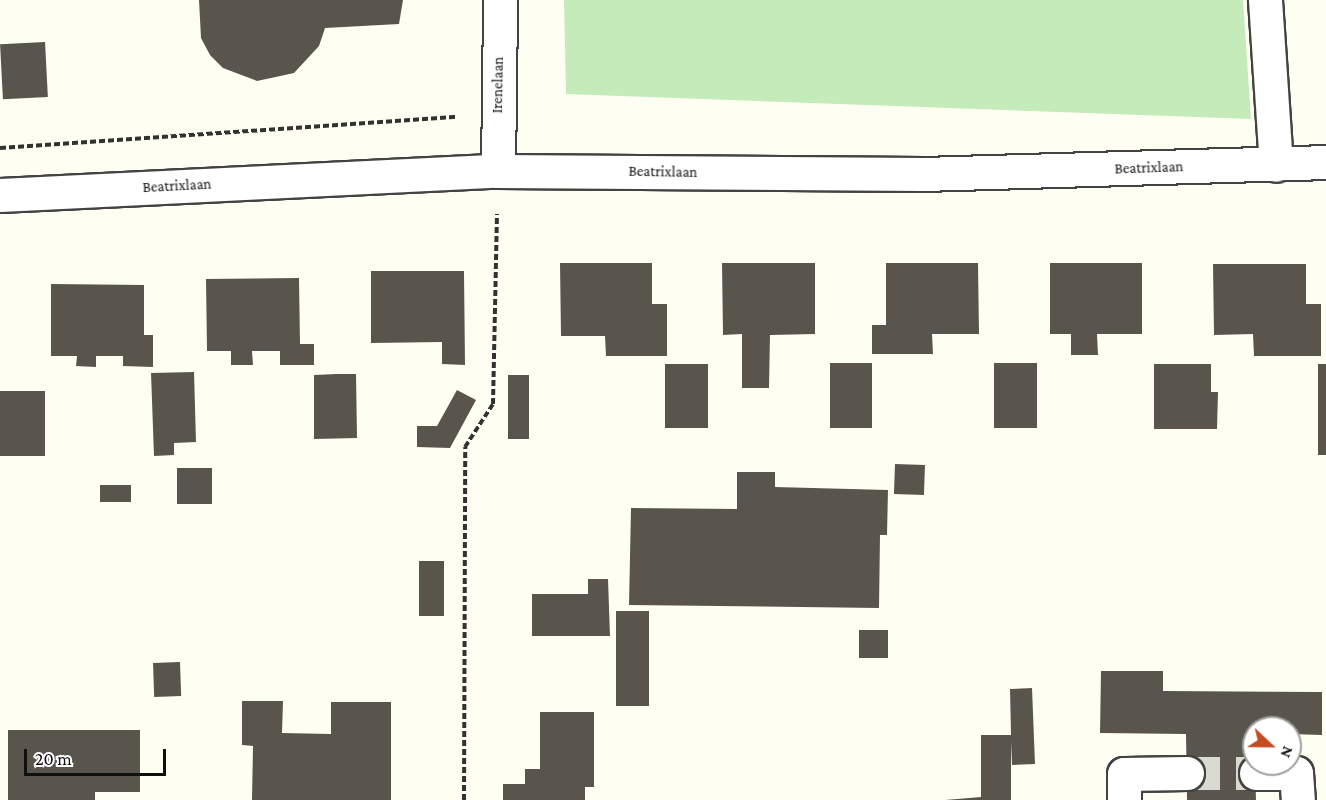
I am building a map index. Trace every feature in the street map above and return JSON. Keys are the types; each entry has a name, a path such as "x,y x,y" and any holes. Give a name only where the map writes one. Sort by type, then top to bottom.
{"street":[{"name":"Irenelaan","path":"498,171 500,0"},
{"path":"1265,0 1276,165"},
{"name":"Beatrixlaan","path":"0,195 498,171 923,174 1326,162"},
{"path":"1124,800 1124,774 1187,773"},
{"path":"1296,776 1298,800"}],"path":[{"path":"0,148 498,114"},
{"path":"464,800 465,447 493,404 498,171"}],"green space":[{"path":"564,0 1243,0 1251,119 566,94"}],"building":[{"path":"199,0 403,0 399,24 325,28 319,46 294,73 257,81 223,68 210,55 201,38"},
{"path":"45,42 48,97 3,99 0,44"},
{"path":"560,263 652,263 652,304 667,304 667,356 606,356 605,336 561,336"},
{"path":"722,263 815,263 815,334 770,335 769,388 742,388 742,334 723,335"},
{"path":"886,263 978,263 979,334 932,334 933,354 872,354 872,325 886,325"},
{"path":"1050,263 1142,263 1142,334 1097,334 1098,355 1071,355 1071,334 1050,334"},
{"path":"1213,264 1306,264 1306,304 1321,304 1321,356 1254,356 1253,334 1214,335"},
{"path":"371,271 464,271 465,365 442,364 442,342 371,343"},
{"path":"299,278 300,344 314,344 314,365 280,365 280,351 252,351 253,365 231,365 231,351 207,351 206,279"},
{"path":"51,284 144,285 144,335 153,335 153,367 123,366 123,356 96,356 96,367 76,366 77,356 51,356"},
{"path":"830,363 872,363 872,428 830,428"},
{"path":"994,363 1037,363 1037,428 994,428"},
{"path":"665,364 708,364 708,428 665,428"},
{"path":"1154,364 1211,364 1211,392 1218,392 1217,429 1154,429"},
{"path":"1318,364 1326,364 1326,455 1318,455"},
{"path":"194,372 196,442 174,443 174,455 154,456 151,373"},
{"path":"356,374 357,438 314,439 314,375"},
{"path":"508,375 529,375 529,439 508,439"},
{"path":"457,390 476,400 450,448 417,447 417,426 437,426"},
{"path":"0,391 45,391 45,456 0,456"},
{"path":"895,464 925,465 924,495 894,494"},
{"path":"177,468 212,468 212,504 177,504"},
{"path":"737,472 775,472 775,487 888,490 887,535 880,535 879,608 629,605 631,508 737,509"},
{"path":"100,485 131,485 131,502 100,502"},
{"path":"419,561 444,561 444,616 419,616"},
{"path":"588,579 608,579 610,636 532,636 532,594 588,594"},
{"path":"616,611 649,611 649,706 616,706"},
{"path":"859,630 888,630 888,658 859,658"},
{"path":"180,662 181,696 154,697 153,663"},
{"path":"1101,671 1163,671 1163,691 1322,692 1322,735 1302,734 1302,716 1242,716 1242,776 1255,776 1256,800 1187,800 1186,734 1100,733"},
{"path":"1032,688 1035,764 1012,765 1011,741 1011,800 945,800 981,797 981,735 1011,735 1010,689"},
{"path":"242,701 283,701 282,733 331,734 331,702 391,702 391,800 252,800 253,746 242,745"},
{"path":"540,712 594,712 594,787 585,787 585,800 503,800 503,784 525,784 525,769 540,769"},
{"path":"8,730 140,730 140,792 95,792 95,800 8,800"}],"tunnel":[{"path":"1187,773 1242,773"}]}
